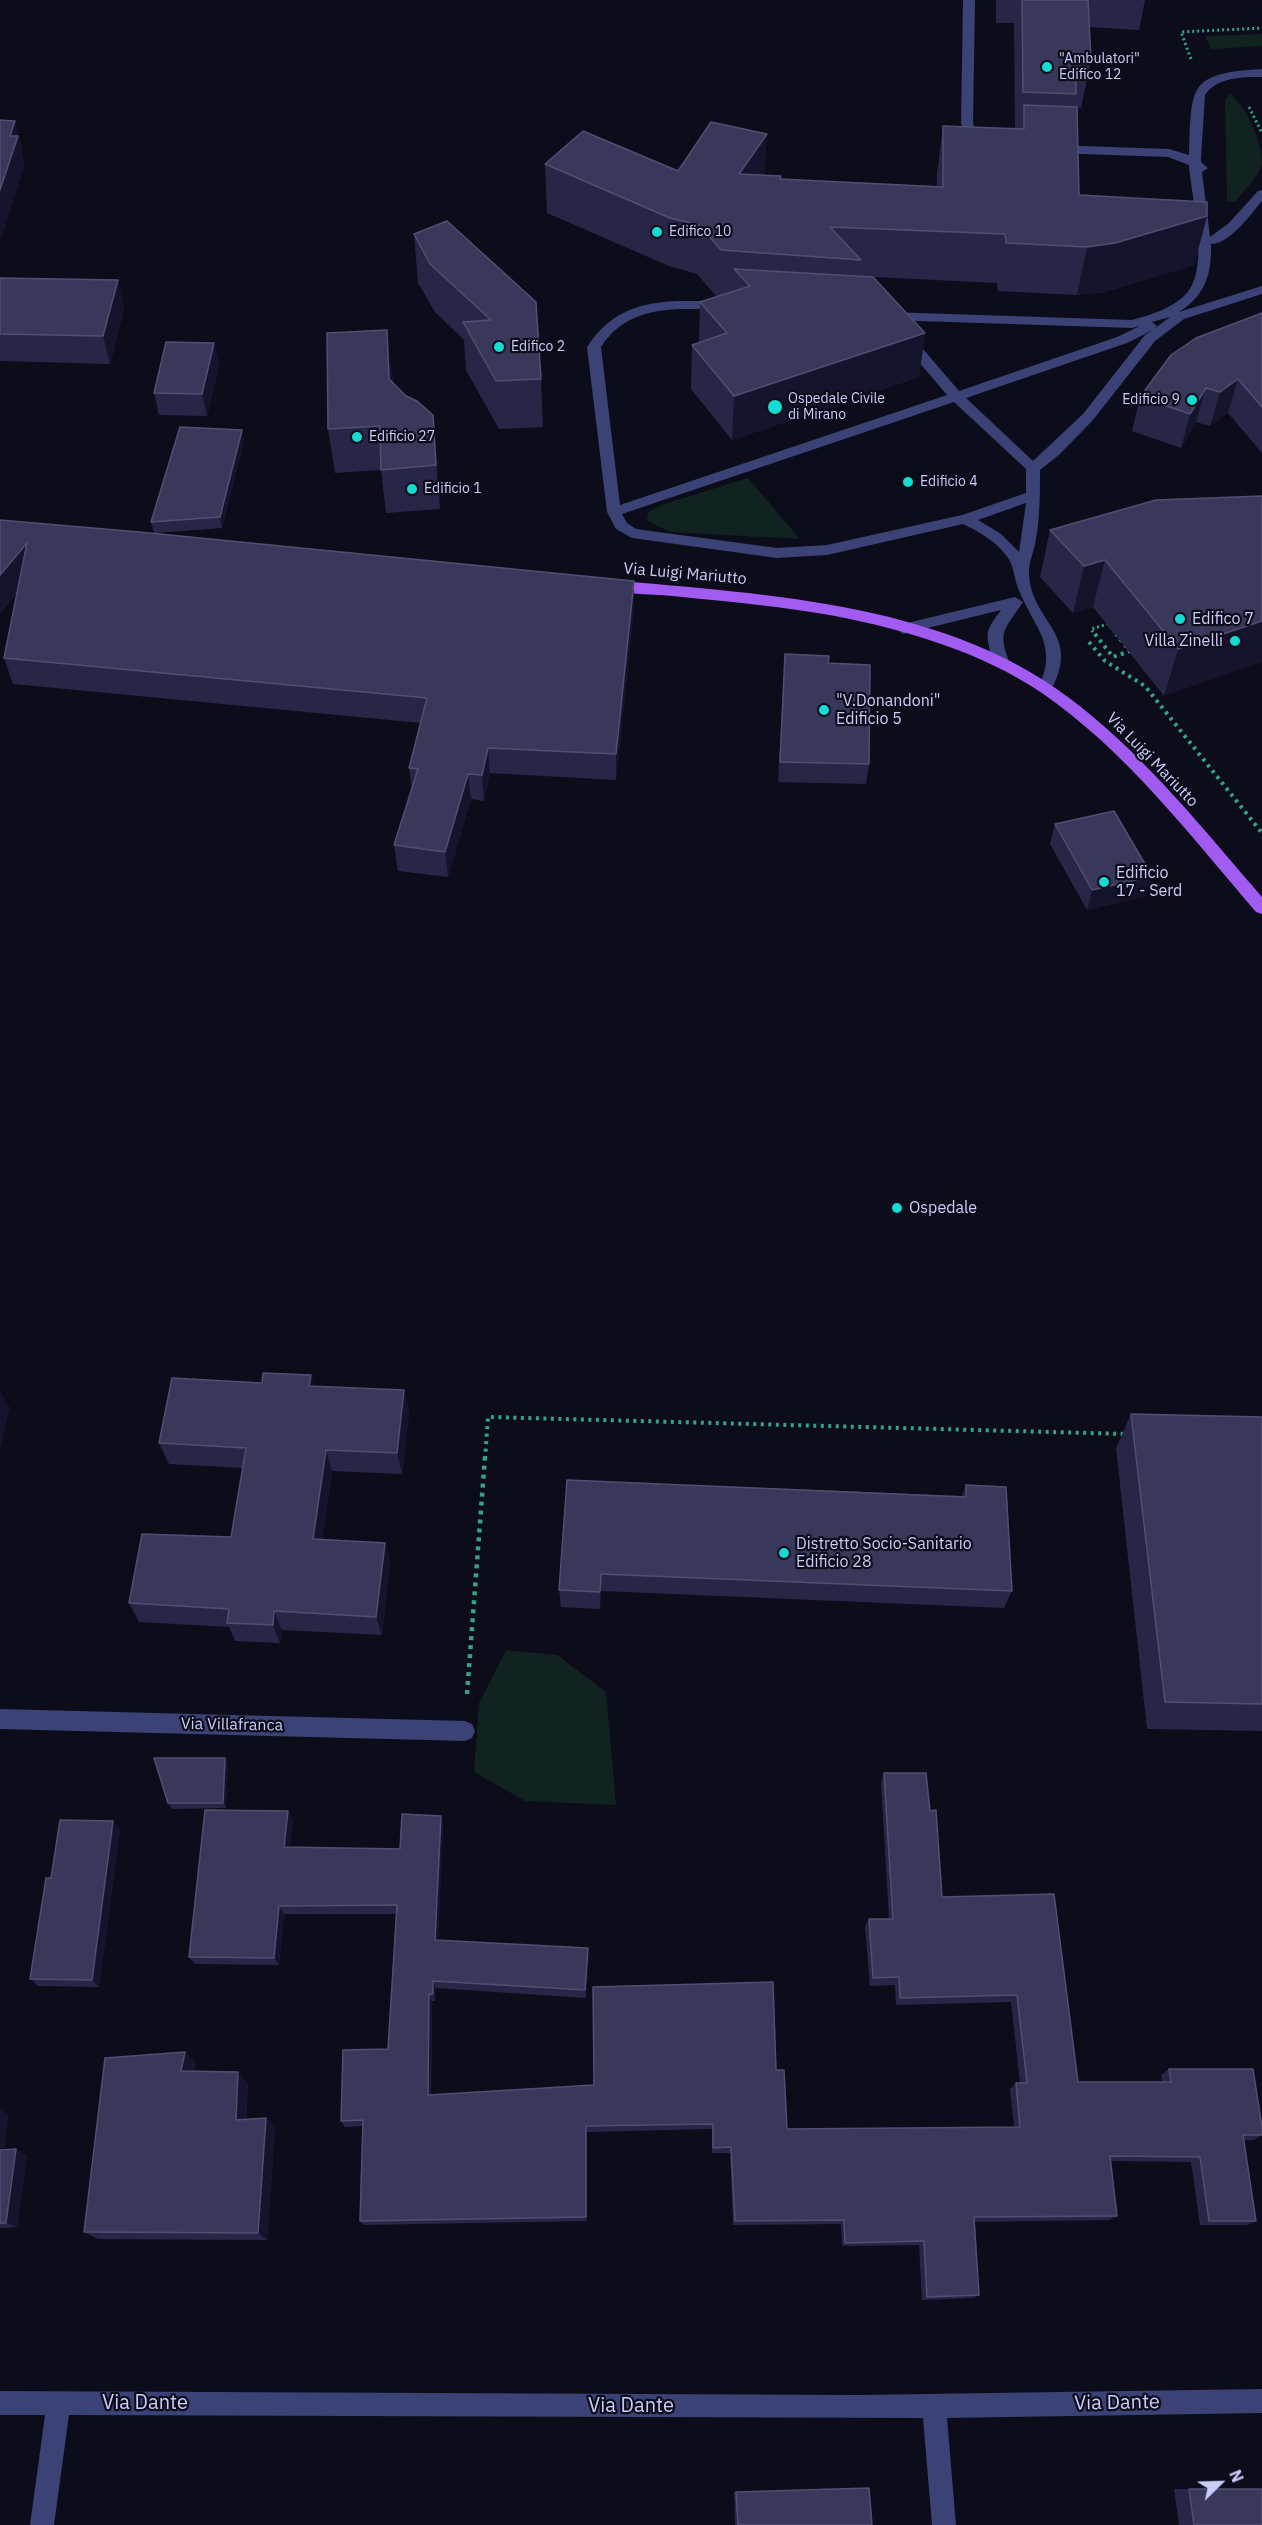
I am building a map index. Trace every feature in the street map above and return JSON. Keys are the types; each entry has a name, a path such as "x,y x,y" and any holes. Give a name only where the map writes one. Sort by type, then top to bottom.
{"main road":[{"name":"Via Luigi Mariutto","path":"592,584 759,600 903,628 990,657 1045,688 1085,718 1133,765 1262,908"}],"street":[{"path":"969,0 968,129 978,143 997,147"},
{"path":"614,512 1122,340 1142,332 1178,308 1193,294 1206,266 1207,244 1194,162 1197,146 1197,99 1204,88 1225,77 1262,73"},
{"path":"1043,149 1169,153 1197,146"},
{"path":"1020,564 1029,543 1033,468 1055,451 1088,417 1150,338 1195,303 1210,281 1213,241 1205,173 1197,146"},
{"path":"1169,153 1194,162 1205,173"},
{"path":"1213,241 1233,226 1262,194"},
{"path":"1180,316 1262,290"},
{"path":"732,306 676,304 657,306 629,314 613,322 601,333 594,347 614,512 621,526 643,536 777,553 826,550 964,519 1031,496"},
{"path":"1033,468 956,395 882,316 1132,324 1160,318"},
{"path":"964,519 997,535 1010,548 1020,564 1024,587 1054,649 1055,673 1045,688"},
{"path":"1004,665 993,640 995,628 1024,587"},
{"path":"903,628 1015,602"},
{"name":"Via Villafranca","path":"0,1719 465,1731"},
{"name":"Via Dante","path":"0,2403 934,2406 1262,2401"},
{"path":"42,2525 58,2403"},
{"path":"934,2406 944,2525"}],"path":[{"path":"1193,64 1181,32 1262,28"},
{"path":"1248,105 1262,133"},
{"path":"1108,624 1114,630 1131,651 1113,657 1091,629 1108,624"},
{"path":"1084,635 1105,661 1145,686 1262,833"},
{"path":"465,1731 488,1417 1131,1434"}],"green space":[{"path":"1262,34 1262,46 1211,49 1205,36"},
{"path":"1230,94 1248,116 1259,145 1262,164 1254,179 1235,202 1227,202 1225,100"},
{"path":"748,478 800,539 671,532 647,521 648,512 661,505"},
{"path":"506,1650 557,1655 606,1692 616,1805 525,1801 474,1772 479,1703"}],"building":[{"path":"1022,0 1088,0 1091,60 1076,59 1076,94 1023,92"},
{"path":"1024,105 1077,107 1079,195 1207,202 1207,216 1115,243 1087,247 1006,243 1005,234 830,227 861,260 721,250 699,225 670,218 545,164 583,131 678,171 711,122 767,134 739,174 781,176 780,179 943,187 943,126 1024,129"},
{"path":"0,120 15,121 10,136 18,136 0,190"},
{"path":"447,221 536,302 541,379 496,381 463,322 491,320 430,264 414,234"},
{"path":"734,269 873,277 925,333 734,396 692,345 727,333 700,302 750,286"},
{"path":"0,278 118,280 103,336 0,334"},
{"path":"1262,313 1262,407 1238,379 1220,392 1206,388 1190,414 1140,397 1171,355 1196,338"},
{"path":"387,330 389,379 406,396 417,401 433,415 436,465 381,470 380,426 328,429 327,333"},
{"path":"166,342 214,343 202,394 154,393"},
{"path":"180,427 242,430 220,517 151,522"},
{"path":"1262,496 1262,621 1178,649 1105,560 1084,566 1050,530 1156,500"},
{"path":"0,520 634,581 616,754 488,748 482,775 468,774 445,852 394,845 418,769 409,768 427,698 4,658 27,543 0,575"},
{"path":"785,654 829,656 828,663 870,665 869,764 780,762"},
{"path":"1114,811 1152,876 1092,890 1055,824"},
{"path":"263,1373 311,1375 309,1386 404,1390 397,1453 326,1450 313,1539 385,1543 376,1617 274,1611 273,1625 227,1623 229,1609 129,1603 142,1534 231,1537 246,1448 159,1443 172,1378 262,1383"},
{"path":"1131,1414 1262,1417 1262,1704 1165,1702"},
{"path":"567,1480 966,1497 966,1485 1006,1487 1012,1591 601,1574 600,1592 559,1590"},
{"path":"154,1758 225,1758 223,1803 168,1803"},
{"path":"884,1773 926,1773 930,1811 936,1810 942,1897 1054,1894 1078,2082 1171,2082 1169,2069 1253,2069 1262,2135 1243,2135 1256,2221 1209,2221 1200,2157 1110,2156 1117,2216 974,2217 979,2295 927,2297 924,2241 845,2243 844,2220 735,2221 731,2147 713,2148 713,2124 586,2126 586,2217 360,2221 363,2120 341,2121 343,2050 388,2049 397,1905 279,1906 274,1958 189,1957 205,1810 288,1811 284,1847 400,1849 402,1814 441,1816 435,1940 588,1948 585,1990 433,1981 433,1994 429,1994 428,2095 594,2085 593,1987 773,1982 776,2070 784,2070 787,2129 1020,2127 1016,2083 1027,2083 1017,1995 900,1998 899,1977 873,1978 869,1919 893,1919"},
{"path":"60,1820 113,1821 92,1980 30,1979 46,1878 51,1878"},
{"path":"185,2052 181,2071 238,2072 236,2120 266,2118 258,2233 84,2232 105,2058"},
{"path":"16,2149 6,2223 0,2223 0,2150"},
{"path":"869,2488 872,2525 738,2525 736,2492"},
{"path":"1189,2489 1262,2489 1262,2525 1194,2525"}],"place":[{"name":"\"Ambulatori\" Edifico 12","path":"1047,67"},
{"name":"Edifico 10","path":"657,232"},
{"name":"Edifico 2","path":"499,347"},
{"name":"Edificio 9","path":"1192,400"},
{"name":"Ospedale Civile di Mirano","path":"775,407"},
{"name":"Edificio 27","path":"357,437"},
{"name":"Edificio 4","path":"908,482"},
{"name":"Edificio 1","path":"412,489"},
{"name":"Edifico 7","path":"1180,619"},
{"name":"Villa Zinelli","path":"1235,641"},
{"name":"\"V.Donandoni\" Edificio 5","path":"824,710"},
{"name":"Edificio 17 - Serd","path":"1104,882"},
{"name":"Ospedale","path":"897,1208"},
{"name":"Distretto Socio-Sanitario Edificio 28","path":"784,1553"}]}
